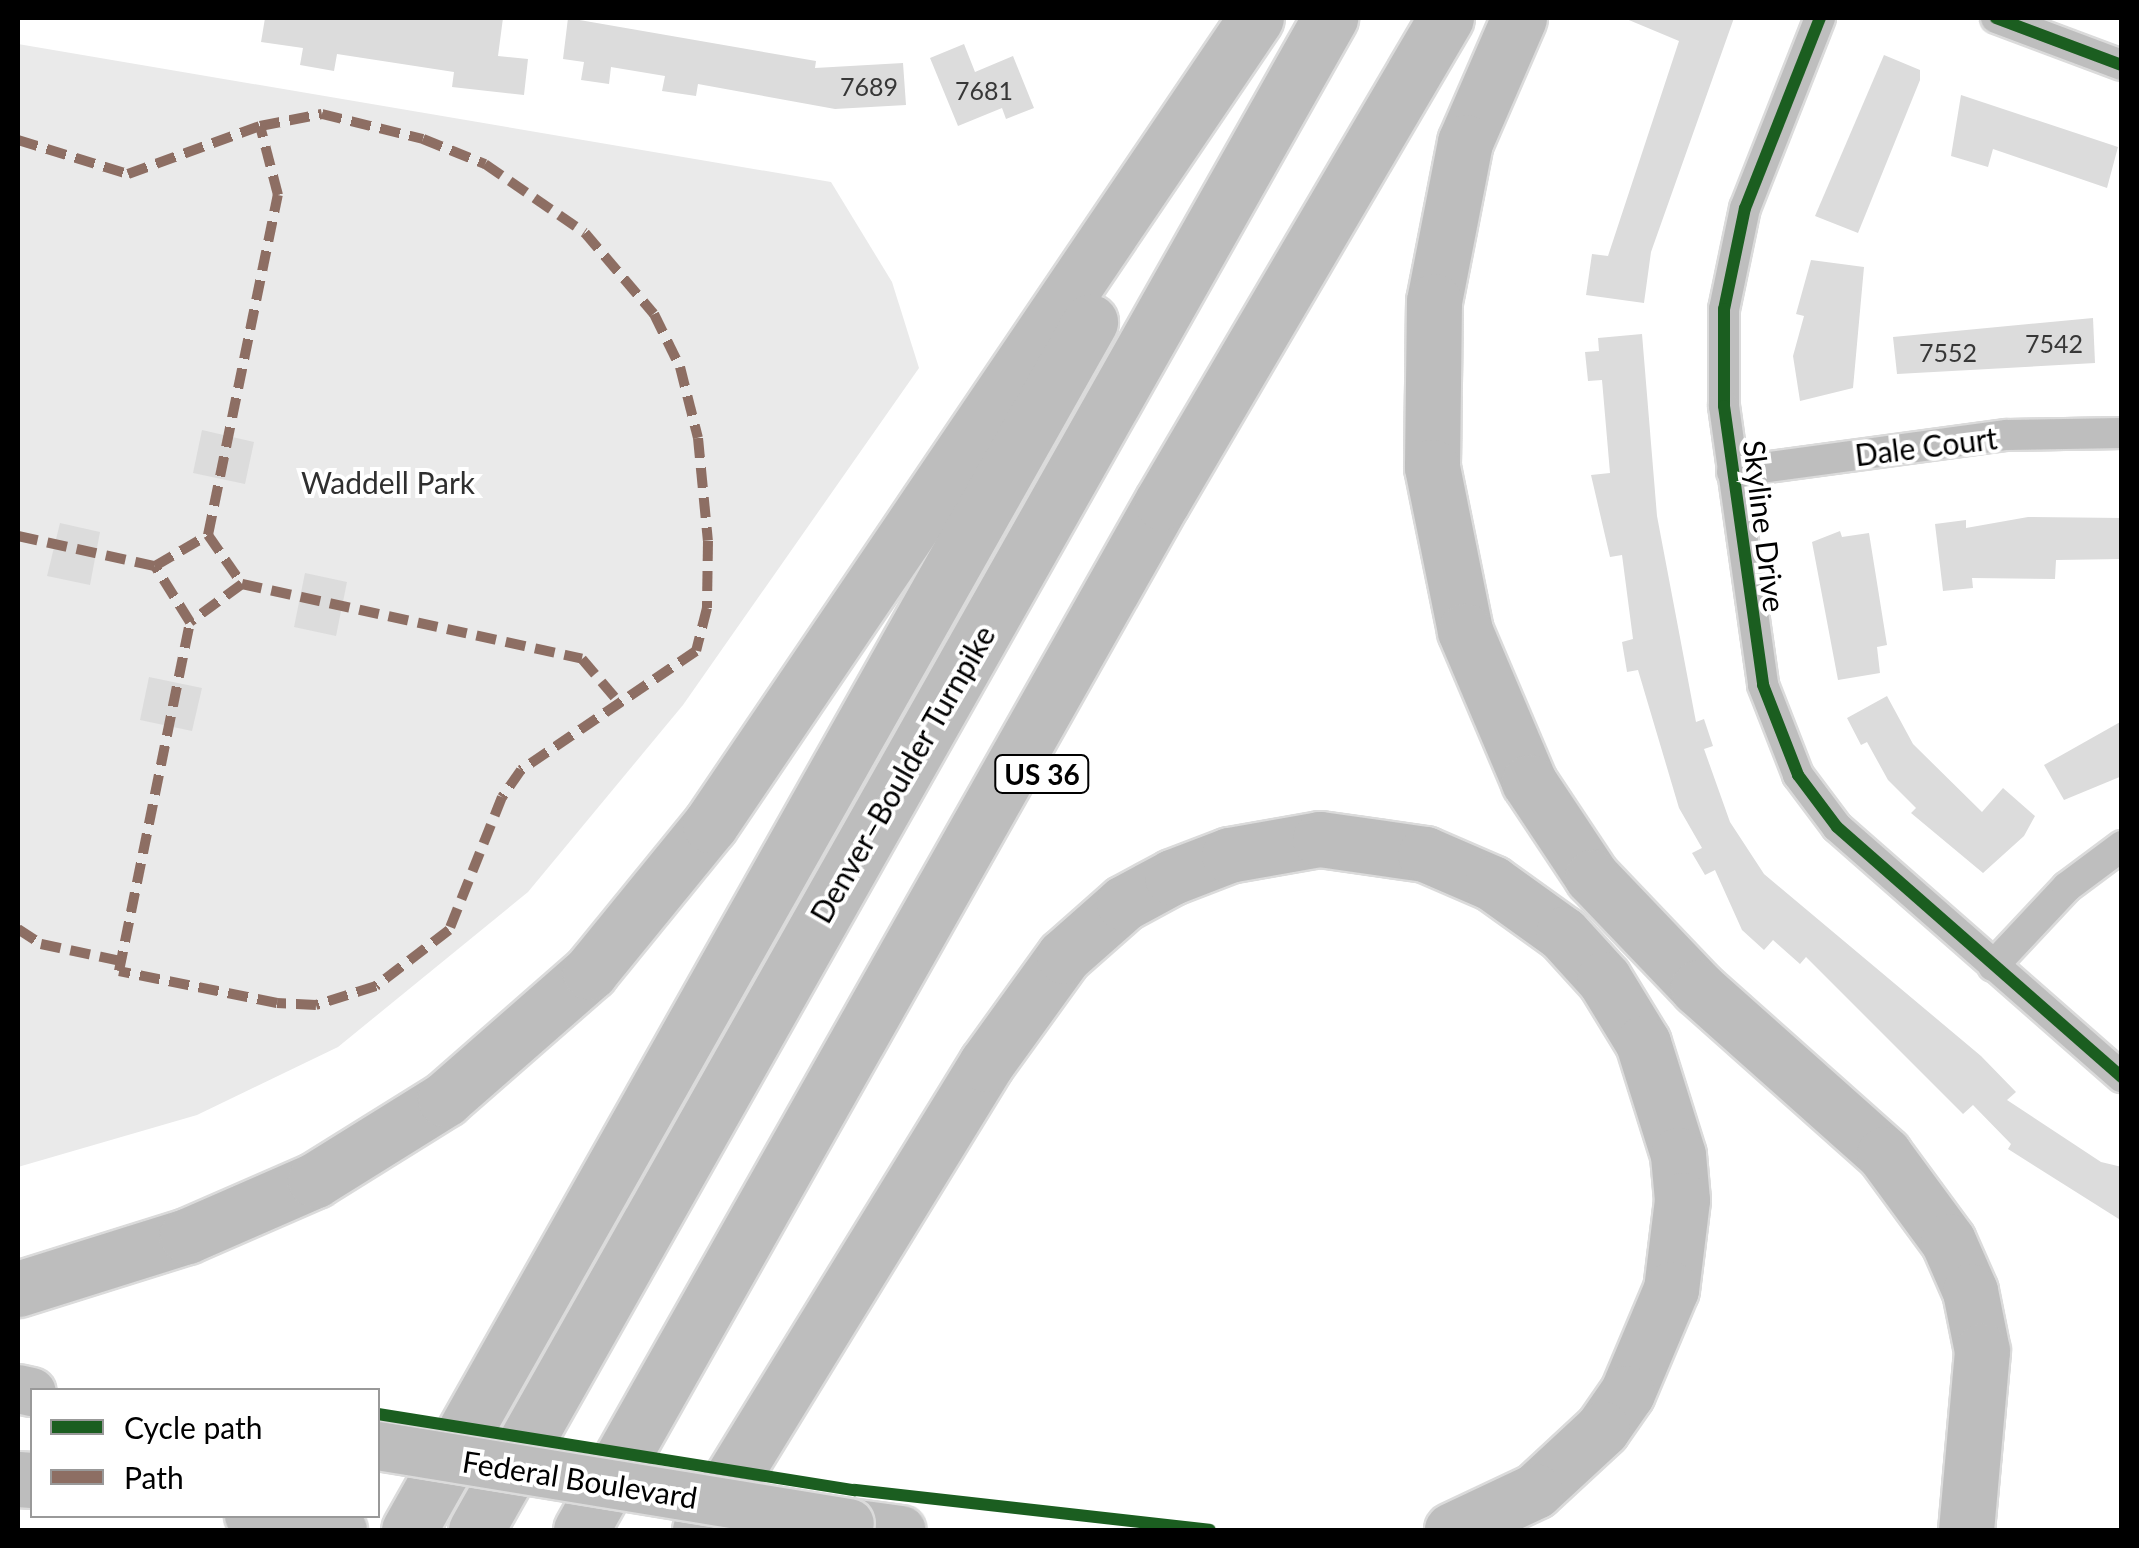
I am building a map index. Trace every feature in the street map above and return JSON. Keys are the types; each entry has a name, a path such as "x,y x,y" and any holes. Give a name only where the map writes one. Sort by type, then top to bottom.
{"highway":[{"path":"18,1288 186,1236 315,1180 445,1099 603,959 710,825 1257,18"},
{"path":"409,1530 1257,18"},
{"name":"Denver–Boulder Turnpike","path":"476,1530 1330,18"},
{"path":"581,1530 1162,502 1446,18"},
{"name":"US 36","path":"616,1530 1470,18"},
{"path":"1519,18 1465,142 1434,301 1432,467 1465,631 1529,782 1592,877 1698,988 1884,1154 1932,1214 1960,1266 1976,1319 1979,1443 1989,1530"},
{"path":"518,1530 880,871 1101,424"},
{"path":"700,1530 977,1078 1064,956 1124,902 1172,876 1228,855 1320,839 1425,854 1492,882 1563,934 1604,980 1643,1043 1678,1155 1682,1200 1670,1290 1627,1393 1602,1429 1535,1491 1452,1530"},
{"path":"1966,1530 1979,1443"}],"main road":[{"name":"Federal Boulevard","path":"380,1446 902,1530"},
{"path":"266,1518 343,1530"}],"street":[{"name":"Skyline Drive","path":"1820,18 1735,244 1722,378 1763,686 1798,775 1883,873 2122,1076"},
{"path":"1996,18 2122,65"},
{"name":"Dale Court","path":"1732,472 2007,435 2122,433"},
{"path":"1993,966 2066,886 2122,846"}],"green space":[{"name":"Waddell Park","path":"18,44 831,182 892,282 919,368 683,705 528,892 338,1047 197,1115 18,1167"}],"building":[{"path":"265,18 503,18 498,56 528,59 524,95 452,87 454,72 337,54 334,71 300,65 303,48 261,42"},
{"path":"568,18 816,61 815,68 903,63 906,105 835,109 698,84 696,96 662,91 665,76 611,67 609,84 581,80 584,62 563,59"},
{"path":"1624,18 1734,18 1651,252 1644,303 1586,295 1592,254 1608,256 1679,41"},
{"path":"964,44 975,72 1013,56 1034,108 1006,119 1002,108 958,126 930,58"},
{"path":"1884,55 1920,70 1920,80 1858,233 1815,216"},
{"path":"1961,95 2118,147 2107,188 1993,149 1988,167 1951,156"},
{"path":"1811,260 1864,267 1853,388 1800,401 1793,356 1804,316 1796,314"},
{"path":"2093,318 2095,363 1897,374 1893,337"},
{"path":"1642,334 1657,516 1696,722 1704,719 1713,746 1704,749 1730,822 1764,874 1981,1056 2016,1092 2007,1100 2101,1162 2122,1167 2122,1221 2008,1149 2011,1144 1973,1105 1963,1114 1806,957 1800,964 1773,940 1764,950 1742,930 1715,870 1705,875 1692,853 1702,848 1679,808 1638,670 1627,672 1622,642 1633,639 1622,555 1610,557 1591,475 1610,473 1602,380 1588,381 1585,352 1599,351 1598,338"},
{"path":"202,430 254,442 245,484 193,473"},
{"path":"2028,517 2122,518 2122,559 2056,560 2055,579 1972,578 1973,588 1943,591 1935,524 1966,520 1966,528"},
{"path":"60,523 100,532 90,585 47,576"},
{"path":"1840,531 1842,537 1869,533 1887,645 1877,647 1880,673 1838,680 1812,542"},
{"path":"305,573 347,582 336,636 294,627"},
{"path":"149,677 202,688 192,731 140,720"},
{"path":"1887,696 1913,744 1982,812 2003,788 2035,816 2024,836 1983,873 1911,813 1916,808 1888,780 1867,742 1861,745 1847,718"},
{"path":"2122,721 2122,776 2064,800 2044,765"}],"marked path":[{"path":"18,140 128,174 260,126 322,114 423,139 485,164 585,233 654,314 680,367 698,438 708,541 707,608 696,651 521,770 502,797 449,930 376,986 316,1005 277,1003 119,971 190,622 155,566 208,535 242,584 190,622"},
{"path":"208,535 278,195 260,126"},
{"path":"18,536 155,566"},
{"path":"242,584 582,659 616,699"},
{"path":"18,929 41,944 121,961"}],"cycle path":[{"path":"1820,18 1745,208 1724,309 1724,406 1763,685 1798,775 1837,827 2122,1077"},
{"path":"1996,18 2122,65"},
{"path":"380,1414 855,1490 1210,1530"}]}
